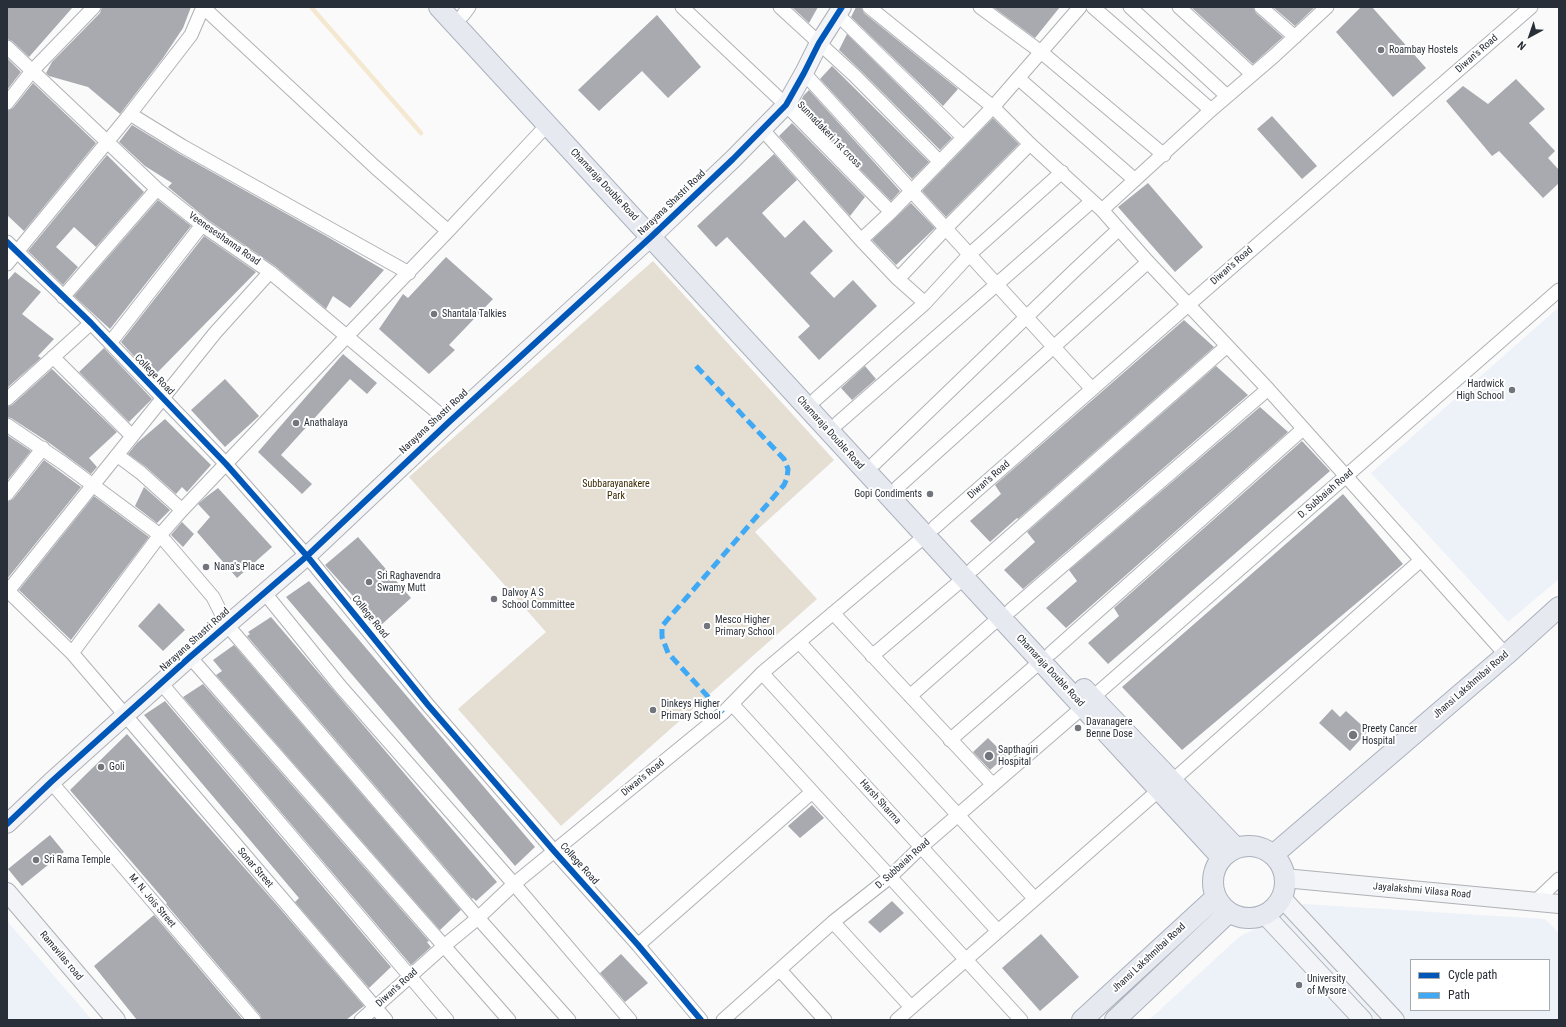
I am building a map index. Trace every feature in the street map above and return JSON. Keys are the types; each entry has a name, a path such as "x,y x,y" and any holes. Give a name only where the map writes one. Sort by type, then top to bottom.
{"main road":[{"name":"Chamaraja Double Road","path":"440,7 548,124 656,232 816,399 898,487 930,532"},
{"name":"Chamaraja Double Road","path":"462,10 656,232 930,532 1229,853"},
{"name":"Jhansi Lakshmibai Road","path":"1273,856 1559,607"},
{"path":"1245,846 1255,847 1264,850 1273,856 1278,862 1283,888 1274,908 1253,918 1240,917 1221,906 1213,887 1213,876 1216,866 1229,853 1245,846"},
{"name":"Jhansi Lakshmibai Road","path":"1082,1020 1216,897"},
{"path":"1115,1020 1229,912"}],"street":[{"path":"7,103 32,71 94,7"},
{"path":"7,264 130,114 191,35 203,7 375,167 448,231"},
{"path":"780,7 855,76 940,162"},
{"path":"869,7 993,107 1030,144 1102,210 1148,262 1268,389 1506,654"},
{"path":"980,7 1041,52 1164,155"},
{"path":"861,240 993,107 1080,7"},
{"path":"1093,7 1211,110"},
{"path":"1130,7 1227,96"},
{"path":"1179,7 1252,74"},
{"path":"1261,7 1295,37"},
{"path":"1102,210 1164,155 1211,110 1327,7"},
{"name":"Diwan's Road","path":"361,1020 409,976 478,918 514,884 732,704 762,673 930,532 1530,7"},
{"name":"Sunnadakeri 1st cross","path":"685,8 786,105 890,212"},
{"path":"840,11 963,137"},
{"name":"Narayana Shastri Road","path":"7,824 51,782 190,657 306,556 656,232 762,129 786,105 804,74 819,43 840,11"},
{"name":"Veeneseshanna Road","path":"7,47 157,189 202,225 270,272 449,422"},
{"path":"804,74 1092,389"},
{"path":"1018,78 1135,180"},
{"path":"130,114 182,146 409,273"},
{"path":"72,653 160,535 182,510 409,273 548,124"},
{"path":"762,129 861,240 898,279 924,303"},
{"path":"898,279 946,228 1030,144"},
{"path":"816,399 924,303 970,254 1062,172"},
{"path":"63,296 157,189"},
{"path":"838,423 1092,201"},
{"path":"110,343 202,225"},
{"path":"875,463 1026,316 1119,230"},
{"name":"College Road","path":"7,242 91,323 226,464 306,556 428,705 554,851 638,945 701,1020"},
{"path":"898,487 1148,262"},
{"path":"7,591 215,334 270,272"},
{"name":"D. Subbaiah Road","path":"723,1020 833,922 890,877 921,847 1559,290"},
{"path":"7,399 91,323"},
{"path":"872,656 969,573 1227,346"},
{"path":"53,357 132,436"},
{"path":"910,696 1268,389"},
{"path":"7,425 43,448 160,535 213,598 227,625 478,918 569,1020"},
{"path":"950,740 1303,429"},
{"path":"7,494 43,448"},
{"path":"117,455 141,473 182,510"},
{"path":"897,1020 1420,560"},
{"name":"Sonar Street","path":"7,591 72,653 386,1020"},
{"path":"264,592 340,686 514,884 630,1020"},
{"path":"833,613 993,785"},
{"path":"798,642 1035,899"},
{"path":"190,657 509,1020"},
{"name":"Harsh Sharma","path":"762,673 998,931"},
{"path":"162,683 447,1020"},
{"path":"732,704 1021,1020"},
{"name":"M. N. Jois Street","path":"51,782 254,1020"},
{"path":"638,945 812,792"},
{"path":"1536,902 1559,879"},
{"path":"1283,888 1394,1020"},
{"name":"Jayalakshmi Vilasa Road","path":"1283,888 1559,904"},
{"name":"Ramavilas road","path":"7,892 116,1020"},
{"path":"1264,914 1363,1020"},
{"path":"833,922 911,1007"},
{"path":"780,970 825,1020"}],"shaded area":[{"name":"Hardwick High School","path":"1559,307 1559,579 1508,622 1371,473"},
{"name":"University of Mysore","path":"1304,904 1545,919 1559,933 1559,1020 1149,1020 1239,937"},
{"path":"7,921 92,1020 7,1020"}],"green space":[{"name":"Subbarayanakere Park","path":"653,261 834,460 755,532 817,599 561,826 458,709 546,632 409,477"}],"building":[{"path":"7,7 73,7 29,57 12,41 7,39"},
{"path":"102,7 191,7 183,28 163,58 120,114 88,87 49,76 46,73 52,62 100,13"},
{"path":"792,7 818,7 809,23"},
{"path":"856,7 861,7 864,13 958,89 943,106 851,17"},
{"path":"993,7 1060,7 1035,38"},
{"path":"1191,7 1253,7 1256,13 1283,37 1253,64"},
{"path":"1273,7 1315,7 1295,26"},
{"name":"Roambay Hostels","path":"1361,7 1372,7 1426,68 1393,97 1336,32"},
{"path":"657,15 701,67 668,98 642,71 599,111 578,90"},
{"path":"847,34 952,138 940,150 839,50"},
{"path":"7,58 21,72 7,90"},
{"path":"832,66 929,162 912,179 820,79"},
{"path":"1516,79 1545,109 1529,123 1555,151 1548,158 1559,170 1559,183 1543,198 1499,151 1492,156 1446,101 1463,86 1488,104"},
{"path":"33,83 96,143 24,231 7,215 7,111 13,108"},
{"path":"809,90 900,191 891,201 798,106 804,95"},
{"path":"1272,116 1317,166 1302,179 1257,129"},
{"path":"993,118 1019,144 946,217 922,191"},
{"path":"792,123 865,197 850,216 779,136"},
{"path":"132,125 178,153 384,270 350,308 333,296 326,309 275,266 207,219 168,187 172,183 145,166 119,142"},
{"path":"774,154 797,180 762,213 785,238 804,220 833,251 810,273 834,298 853,280 877,306 819,360 798,337 810,326 727,237 716,247 697,226"},
{"path":"107,155 144,192 96,247 74,227 56,247 78,267 63,285 28,251"},
{"path":"1148,183 1203,247 1175,272 1118,207"},
{"path":"158,200 191,226 110,329 74,296"},
{"path":"911,203 935,228 896,265 872,240"},
{"path":"204,236 256,272 153,377 121,342"},
{"name":"Shantala Talkies","path":"446,257 493,299 449,345 455,350 429,374 379,329 403,294 408,298"},
{"path":"15,272 41,292 22,314 54,339 38,356 41,358 7,388 7,281"},
{"path":"1184,320 1214,347 990,542 970,521 1001,494 995,485"},
{"path":"104,348 152,399 129,422 79,372"},
{"name":"Anathalaya","path":"343,354 377,383 367,394 350,379 281,455 312,484 302,494 258,452"},
{"path":"865,366 876,379 852,400 841,388"},
{"path":"1216,366 1248,395 1023,589 1004,570 1035,542 1027,532"},
{"path":"52,369 117,432 89,458 97,467 91,474 48,442 11,418 7,417 7,407 12,405"},
{"path":"225,379 259,416 225,447 191,410"},
{"path":"1260,407 1288,432 1066,628 1046,608 1077,581 1069,570"},
{"path":"165,419 211,465 187,492 182,487 176,494 146,467 128,454 137,443"},
{"path":"7,435 31,451 7,481"},
{"path":"1302,441 1330,471 1108,664 1088,643 1119,616 1114,608"},
{"path":"44,460 81,487 7,579 7,502 13,499"},
{"path":"144,487 170,510 157,523 135,506"},
{"path":"218,488 272,547 237,578 197,532 210,517 198,504"},
{"path":"1343,494 1403,564 1182,750 1122,687"},
{"path":"94,496 149,537 71,640 19,590"},
{"path":"182,522 194,534 183,547 171,535"},
{"name":"Sri Raghavendra Swamy Mutt","path":"358,537 411,598 380,626 325,565"},
{"path":"309,581 535,847 515,866 286,597"},
{"path":"159,603 185,630 163,651 138,626"},
{"path":"271,617 497,882 476,901 473,898 472,899 247,636 250,634 248,632"},
{"path":"234,645 461,910 440,930 216,675 222,671 213,660"},
{"path":"203,684 429,941 427,942 431,947 411,965 183,697"},
{"path":"165,701 391,967 369,988 295,902 299,898 144,715"},
{"path":"1332,709 1340,717 1346,711 1368,731 1350,751 1319,723"},
{"path":"127,734 364,1006 346,1020 262,1020 260,1015 166,904 167,903 70,790"},
{"path":"988,738 1006,756 990,770 973,752"},
{"path":"812,805 824,818 800,838 788,826"},
{"name":"Sri Rama Temple","path":"50,835 64,852 22,886 8,869"},
{"path":"892,901 904,913 880,933 868,922"},
{"path":"154,915 243,1020 137,1020 94,966"},
{"path":"1041,934 1079,977 1040,1011 1002,968"},
{"path":"621,954 648,983 625,1002 600,973"}],"waterway":[{"path":"311,7 421,133"}],"marked path":[{"path":"696,366 784,459 788,469 787,478 784,485 662,626 662,637 668,653 723,713"}],"cycle path":[{"path":"7,824 51,782 190,657 307,556 449,422 652,236 733,159 786,105 819,43 842,7"},
{"path":"7,242 91,323 226,464 307,556 428,705 554,851 638,945 701,1020"}],"place":[{"name":"Roambay Hostels","path":"1381,50"},
{"name":"Shantala Talkies","path":"434,314"},
{"name":"Hardwick High School","path":"1512,390"},
{"name":"Anathalaya","path":"296,423"},
{"name":"Gopi Condiments","path":"930,494"},
{"name":"Nana's Place","path":"206,567"},
{"name":"Sri Raghavendra Swamy Mutt","path":"369,582"},
{"name":"Dalvoy A S School Committee","path":"494,599"},
{"name":"Mesco Higher Primary School","path":"707,626"},
{"name":"Dinkeys Higher Primary School","path":"653,710"},
{"name":"Davanagere Benne Dose","path":"1078,728"},
{"name":"Preety Cancer Hospital","path":"1353,735"},
{"name":"Sapthagiri Hospital","path":"989,756"},
{"name":"Goli","path":"101,767"},
{"name":"Sri Rama Temple","path":"36,860"},
{"name":"University of Mysore","path":"1299,985"}]}
